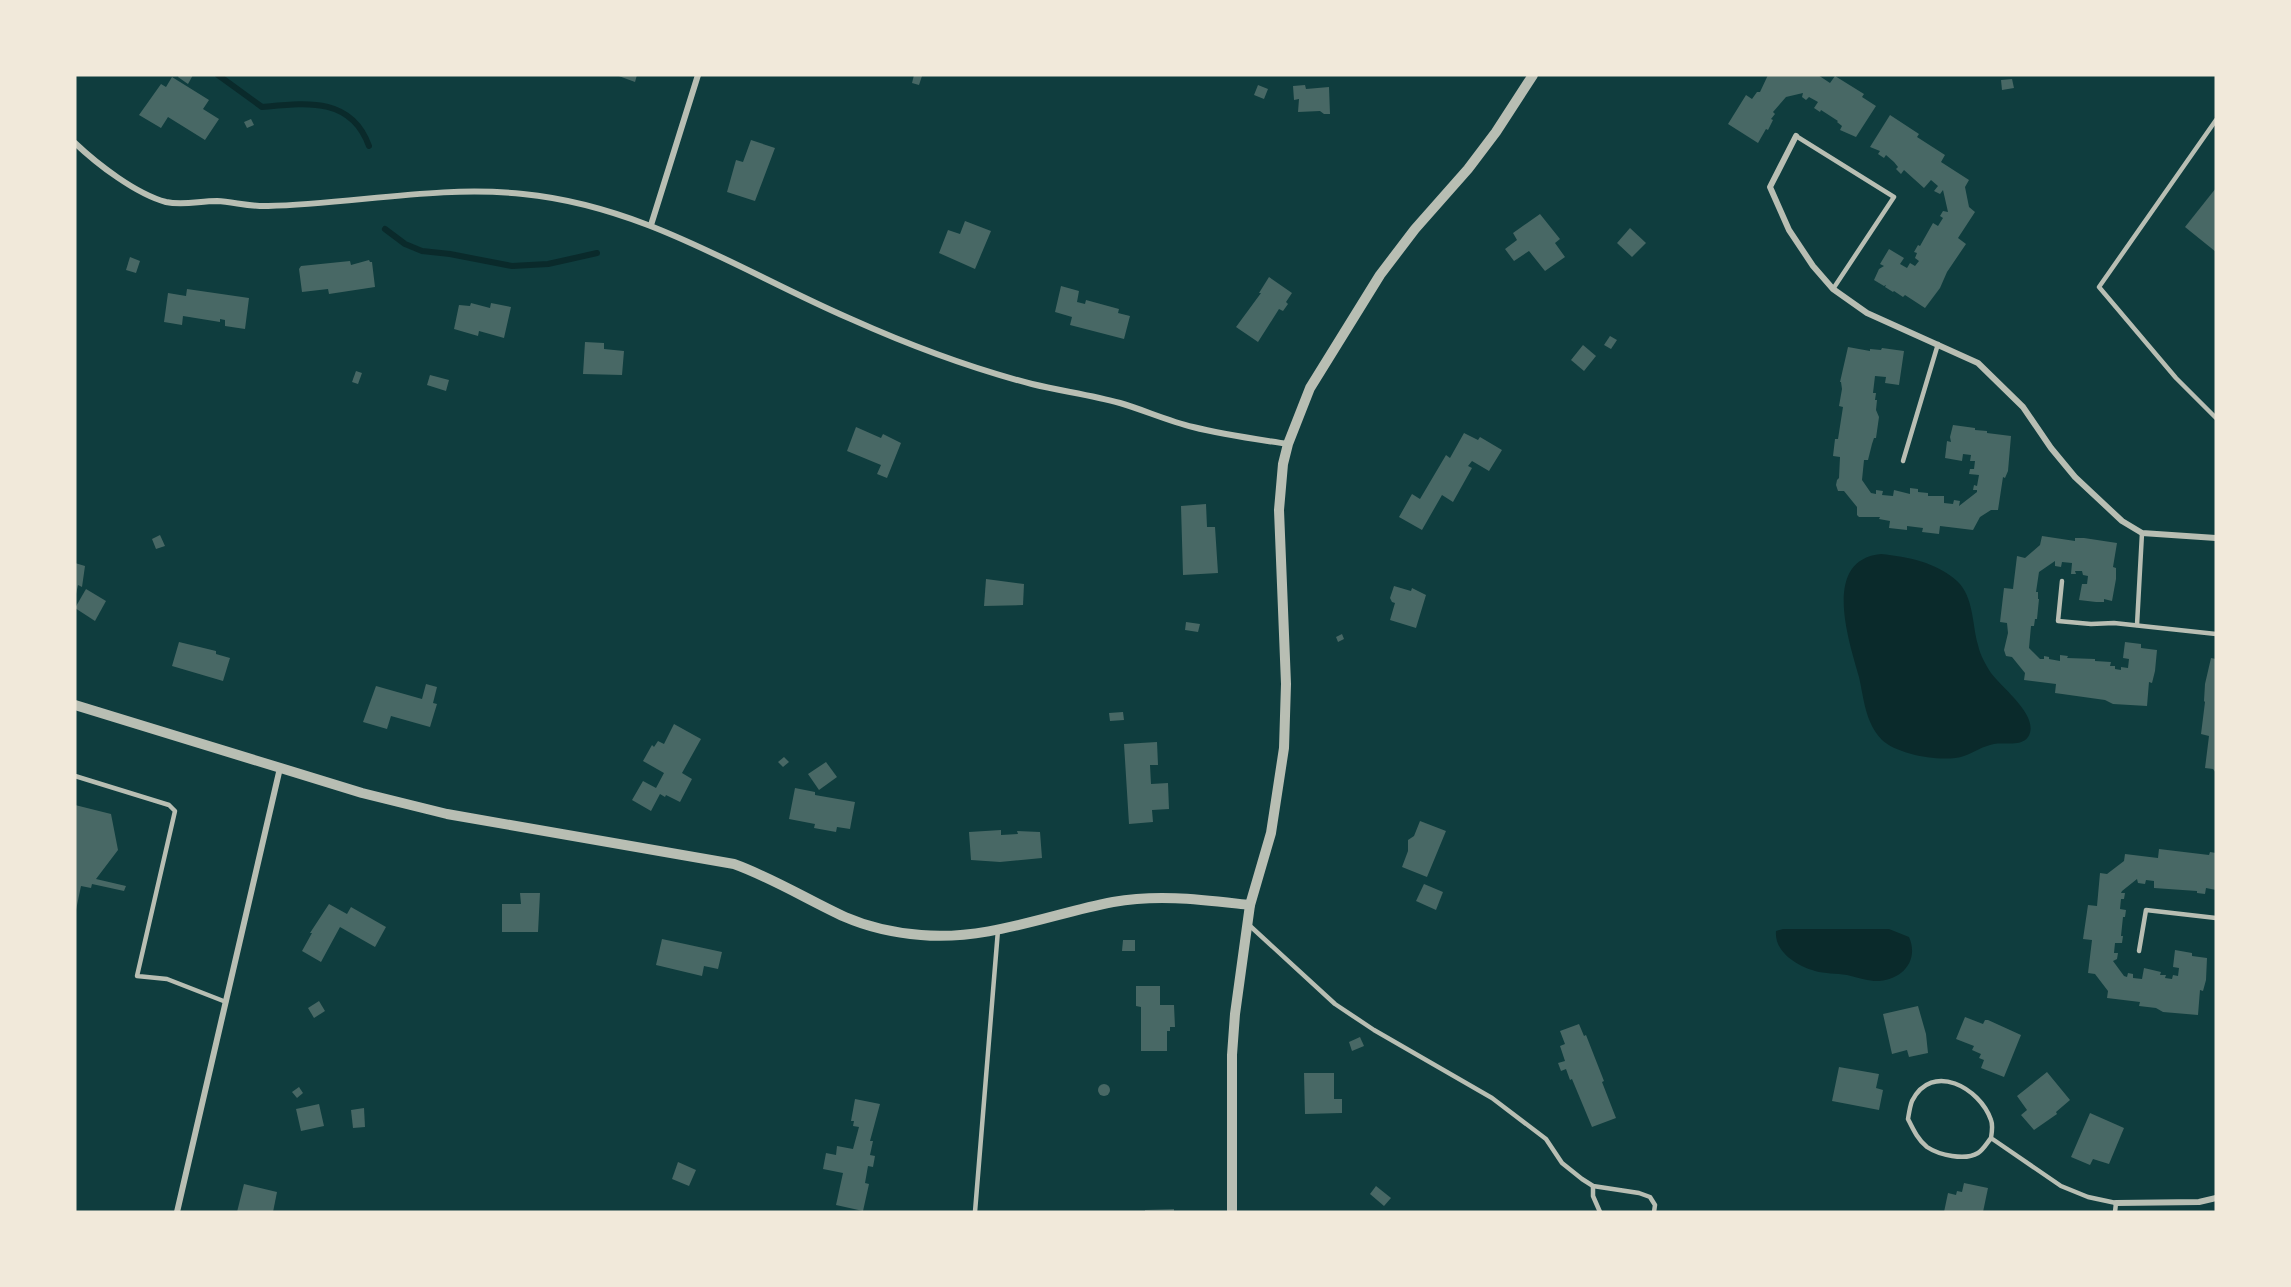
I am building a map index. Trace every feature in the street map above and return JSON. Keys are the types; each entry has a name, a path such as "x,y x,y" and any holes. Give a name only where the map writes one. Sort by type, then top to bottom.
{"street":[{"path":"651,225 698,75"},
{"path":"1232,1212 1234,1014 1250,905 1271,833 1284,748 1286,684 1279,510 1283,464 1288,444 1314,379 1380,274 1408,237 1468,169 1496,132 1533,75"},
{"path":"1796,136 1770,187 1796,240 1813,266 1833,289 1868,313 1978,363 2023,407 2051,448 2075,477 2122,522 2142,533 2216,538"},
{"path":"75,142 86,153 138,189 167,202 189,204 216,201 264,207 432,192 522,194 594,206 681,237 850,319 949,358 1030,383 1120,403 1191,427 1288,444"},
{"path":"75,705 362,793 447,814 734,864 761,874 847,918 897,932 923,935 998,930 1113,902 1145,897 1195,898 1250,905"},
{"path":"177,1212 280,768"},
{"path":"2116,1203 2199,1202 2216,1198"}],"lane":[{"path":"2216,120 2099,287 2176,378 2216,418"},
{"path":"1796,136 1894,197 1833,289"},
{"path":"1903,461 1938,344"},
{"path":"2137,626 2142,533"},
{"path":"2062,581 2058,621 2216,634"},
{"path":"75,776 169,805 175,811 137,976 167,979 226,1002"},
{"path":"2139,951 2146,910 2216,918"},
{"path":"1247,923 1335,1004 1374,1030 1492,1098 1546,1138 1562,1163 1593,1186 1639,1193 1650,1197 1655,1205 1654,1212"},
{"path":"975,1212 998,930"},
{"path":"1940,1080 1957,1083 1984,1105 1992,1122 1991,1138 1978,1154 1962,1157 1943,1154 1927,1147 1916,1136 1908,1119 1912,1100 1924,1087 1940,1080"},
{"path":"1991,1138 2061,1186 2088,1197 2116,1203 2115,1212"},
{"path":"1593,1186 1593,1196 1600,1212"}],"water":[{"path":"1881,554 1931,565 1949,575 1963,587 1970,603 1983,660 1991,673 2025,712 2029,721 2031,729 2025,740 2017,743 1994,744 1964,756 1945,759 1910,754 1899,750 1882,740 1876,733 1866,710 1846,624 1844,604 1845,586 1851,571 1862,560"},
{"path":"1783,929 1889,929 1909,937 1912,955 1905,969 1892,978 1883,980 1874,981 1819,972 1801,966 1783,952 1776,939 1776,931"}],"building":[{"path":"179,75 193,75 188,84 178,77"},
{"path":"616,75 637,75 635,82"},
{"path":"914,75 922,76 919,85 912,83"},
{"path":"1768,75 1818,75 1830,83 1835,76 1864,94 1862,97 1876,106 1856,137 1840,130 1842,126 1838,121 1814,108 1818,102 1809,97 1806,100 1802,97 1803,93 1786,97 1773,112 1775,114 1771,119 1773,120 1758,143 1728,124 1746,95 1752,99 1757,92 1760,92"},
{"path":"172,77 209,100 203,109 219,119 205,140 168,117 161,128 139,115 161,84 166,87"},
{"path":"2012,79 2014,88 2002,90 2001,80"},
{"path":"1258,85 1268,89 1264,99 1254,95"},
{"path":"1305,85 1306,89 1329,87 1330,114 1320,111 1298,112 1299,99 1294,100 1293,86"},
{"path":"1890,115 1919,134 1917,137 1945,155 1941,162 1969,180 1965,187 1969,207 1975,212 1958,238 1966,244 1947,272 1940,288 1925,308 1874,280 1879,269 1884,266 1880,264 1889,249 1904,258 1900,264 1907,268 1910,263 1915,266 1919,261 1915,258 1917,253 1914,252 1918,245 1920,246 1933,223 1938,226 1943,218 1940,216 1943,211 1948,212 1943,190 1940,194 1934,191 1938,186 1931,180 1924,188 1904,170 1901,174 1896,169 1898,167 1886,155 1884,158 1878,154 1880,151 1870,147"},
{"path":"251,119 254,125 247,128 244,122"},
{"path":"751,140 775,148 755,201 727,192 736,160 743,162"},
{"path":"2216,188 2216,252 2185,227"},
{"path":"1540,214 1560,239 1555,243 1565,257 1545,271 1529,251 1514,261 1505,249 1517,240 1513,233"},
{"path":"965,221 991,231 975,269 939,253 948,230 960,234"},
{"path":"1630,228 1646,243 1632,257 1617,243"},
{"path":"130,257 140,261 136,273 126,270"},
{"path":"369,260 372,262 375,287 329,294 328,289 302,292 299,269 301,266 350,261 351,265"},
{"path":"1269,277 1292,293 1286,302 1288,304 1283,311 1279,309 1258,342 1236,327 1261,293 1259,293"},
{"path":"1061,286 1079,291 1077,302 1085,304 1086,300 1119,309 1118,313 1130,316 1124,339 1070,325 1072,317 1055,312"},
{"path":"187,289 249,298 245,329 225,326 225,320 220,319 220,322 183,316 182,325 164,322 168,293 186,296"},
{"path":"471,303 490,308 491,303 511,307 504,338 479,331 478,336 454,329 459,305 470,306"},
{"path":"1610,336 1617,340 1611,349 1604,345"},
{"path":"585,342 604,343 604,349 624,351 622,375 583,374"},
{"path":"1583,345 1596,356 1584,371 1571,360"},
{"path":"1848,347 1870,351 1870,349 1881,350 1882,348 1904,351 1899,385 1885,383 1886,377 1875,376 1873,393 1876,393 1876,410 1879,417 1876,438 1874,438 1868,460 1864,460 1862,480 1871,493 1876,494 1876,490 1883,491 1882,495 1893,496 1894,490 1910,494 1910,488 1918,489 1918,492 1928,493 1928,496 1944,496 1944,503 1953,504 1954,500 1960,501 1959,506 1977,492 1973,490 1974,485 1977,486 1979,475 1969,474 1970,469 1974,469 1975,461 1970,461 1971,455 1963,454 1962,461 1945,458 1947,441 1951,442 1953,425 2011,436 2008,471 2005,478 2003,477 1998,510 1991,510 1980,517 1973,530 1940,526 1939,534 1922,532 1923,528 1907,526 1907,530 1889,528 1890,521 1879,519 1880,517 1859,517 1857,507 1844,491 1838,491 1836,485 1839,478 1840,457 1833,456 1843,407 1839,406 1842,389 1840,382"},
{"path":"356,371 362,373 358,384 352,382"},
{"path":"430,375 449,380 446,391 427,385"},
{"path":"856,427 881,438 883,434 901,443 887,478 877,474 881,465 847,451"},
{"path":"1464,433 1478,440 1480,437 1502,450 1489,471 1472,461 1468,466 1472,468 1453,502 1442,495 1422,530 1399,517 1412,494 1420,499 1446,455 1450,458"},
{"path":"1206,504 1207,527 1215,527 1218,573 1183,575 1181,506"},
{"path":"160,535 165,546 156,549 152,539"},
{"path":"2042,536 2075,541 2075,538 2084,538 2117,543 2113,567 2116,568 2116,579 2112,601 2104,599 2104,602 2096,602 2079,600 2082,584 2087,584 2088,576 2083,575 2082,571 2075,571 2076,574 2071,574 2072,563 2062,562 2061,567 2055,566 2055,561 2039,572 2036,592 2038,592 2039,599 2037,619 2035,619 2034,626 2031,626 2029,648 2040,659 2044,659 2044,656 2060,661 2060,655 2068,656 2067,658 2095,659 2095,661 2111,662 2110,666 2121,670 2121,667 2128,668 2129,659 2123,658 2125,642 2141,644 2141,648 2157,650 2152,683 2149,682 2147,706 2113,704 2105,700 2055,693 2056,684 2024,680 2025,673 2012,657 2006,656 2004,650 2008,633 2007,623 2000,622 2004,588 2013,589 2017,556 2025,558 2040,545"},
{"path":"75,563 85,566 82,587 78,585 76,594"},
{"path":"986,579 1024,584 1023,605 984,606"},
{"path":"1394,586 1411,591 1412,588 1426,595 1416,628 1390,620 1395,603 1390,598"},
{"path":"86,589 106,601 95,621 75,608"},
{"path":"1186,622 1200,624 1198,632 1185,630"},
{"path":"1342,634 1344,639 1338,642 1336,637"},
{"path":"179,642 216,651 216,654 230,658 223,681 172,666"},
{"path":"2211,658 2216,659 2216,773 2213,769 2205,768 2209,736 2201,734 2205,684"},
{"path":"426,684 437,687 433,703 437,704 430,727 391,716 387,729 363,722 376,686 422,699"},
{"path":"1123,712 1124,720 1110,721 1109,713"},
{"path":"674,724 701,739 682,773 692,779 680,802 660,794 651,811 632,800 643,781 656,788 664,773 643,761 652,745 654,747 658,741 664,744"},
{"path":"1157,742 1158,765 1150,765 1151,784 1168,783 1169,809 1152,810 1153,822 1129,824 1124,744"},
{"path":"784,757 789,762 783,767 778,762"},
{"path":"826,762 837,777 819,790 808,774"},
{"path":"795,788 815,792 815,795 855,802 850,829 837,827 836,832 814,828 815,824 789,819"},
{"path":"75,805 111,814 118,850 96,879 126,886 124,891 92,884 91,888 81,886 76,910"},
{"path":"1420,821 1446,831 1427,877 1402,867 1408,851 1408,840 1414,836"},
{"path":"1001,830 1001,835 1018,834 1017,831 1040,832 1042,858 1000,862 971,860 969,832"},
{"path":"2159,849 2209,855 2210,852 2216,853 2216,890 2206,888 2205,894 2197,893 2197,891 2154,888 2154,881 2146,880 2145,884 2138,883 2137,879 2121,893 2125,893 2124,899 2121,899 2120,909 2126,910 2125,917 2123,917 2121,936 2123,936 2122,943 2115,943 2114,953 2118,953 2117,959 2113,961 2127,977 2128,973 2133,974 2133,978 2142,979 2144,968 2161,972 2160,975 2166,975 2165,978 2172,979 2173,975 2178,976 2179,968 2173,967 2175,950 2207,958 2206,980 2203,991 2200,990 2198,1015 2163,1012 2156,1008 2139,1006 2140,1002 2107,998 2108,991 2095,974 2088,973 2092,940 2083,939 2088,905 2097,906 2100,873 2107,874 2124,861 2125,854 2158,858"},
{"path":"1424,884 1443,892 1436,910 1416,901"},
{"path":"520,893 540,893 538,932 502,932 502,904 521,904"},
{"path":"329,904 347,914 351,907 386,927 375,947 340,927 321,962 302,951 312,933 310,933"},
{"path":"662,939 722,952 718,969 704,966 702,976 656,965"},
{"path":"1123,940 1135,940 1135,951 1122,951"},
{"path":"1136,986 1160,986 1160,1005 1174,1005 1175,1027 1170,1027 1170,1031 1167,1031 1167,1051 1141,1051 1141,1007 1136,1006"},
{"path":"319,1001 325,1011 314,1018 308,1008"},
{"path":"1918,1006 1926,1034 1928,1053 1909,1057 1907,1050 1892,1054 1883,1014"},
{"path":"1965,1017 1983,1024 1985,1020 1988,1020 2021,1035 2004,1077 1981,1068 1984,1060 1979,1058 1981,1054 1972,1050 1974,1046 1956,1039"},
{"path":"1579,1024 1584,1036 1586,1035 1616,1118 1592,1127 1572,1079 1570,1080 1566,1069 1561,1071 1558,1063 1565,1061 1560,1046 1565,1044 1560,1031"},
{"path":"1360,1037 1364,1046 1352,1051 1349,1042"},
{"path":"1839,1067 1879,1074 1876,1088 1883,1090 1879,1110 1832,1101"},
{"path":"2047,1072 2070,1100 2056,1112 2057,1114 2034,1130 2021,1115 2027,1110 2017,1096"},
{"path":"1304,1073 1334,1073 1334,1099 1342,1099 1342,1113 1305,1114"},
{"path":"1104,1084 1110,1090 1104,1096 1098,1090"},
{"path":"299,1087 303,1093 297,1098 292,1092"},
{"path":"855,1099 880,1104 870,1141 873,1141 870,1155 875,1156 873,1167 868,1166 865,1183 869,1184 863,1211 836,1205 843,1173 823,1169 826,1153 836,1155 837,1146 853,1149 859,1127 853,1126 854,1121 851,1121"},
{"path":"319,1104 324,1126 301,1131 296,1109"},
{"path":"364,1108 365,1127 353,1128 351,1110"},
{"path":"2090,1113 2124,1128 2109,1164 2093,1159 2090,1165 2071,1157"},
{"path":"678,1162 696,1170 689,1186 672,1179"},
{"path":"1964,1183 1988,1188 1983,1212 1944,1212 1948,1193 1956,1195 1957,1191 1962,1192"},
{"path":"244,1184 277,1192 273,1212 237,1212"},
{"path":"1376,1186 1391,1198 1384,1206 1370,1194"},
{"path":"1174,1209 1174,1212 1145,1212 1145,1210"}],"waterway":[{"path":"218,75 262,107 310,104 339,111 351,118 361,130 369,146"},
{"path":"385,229 405,244 422,251 512,266 548,264 597,253"}]}
